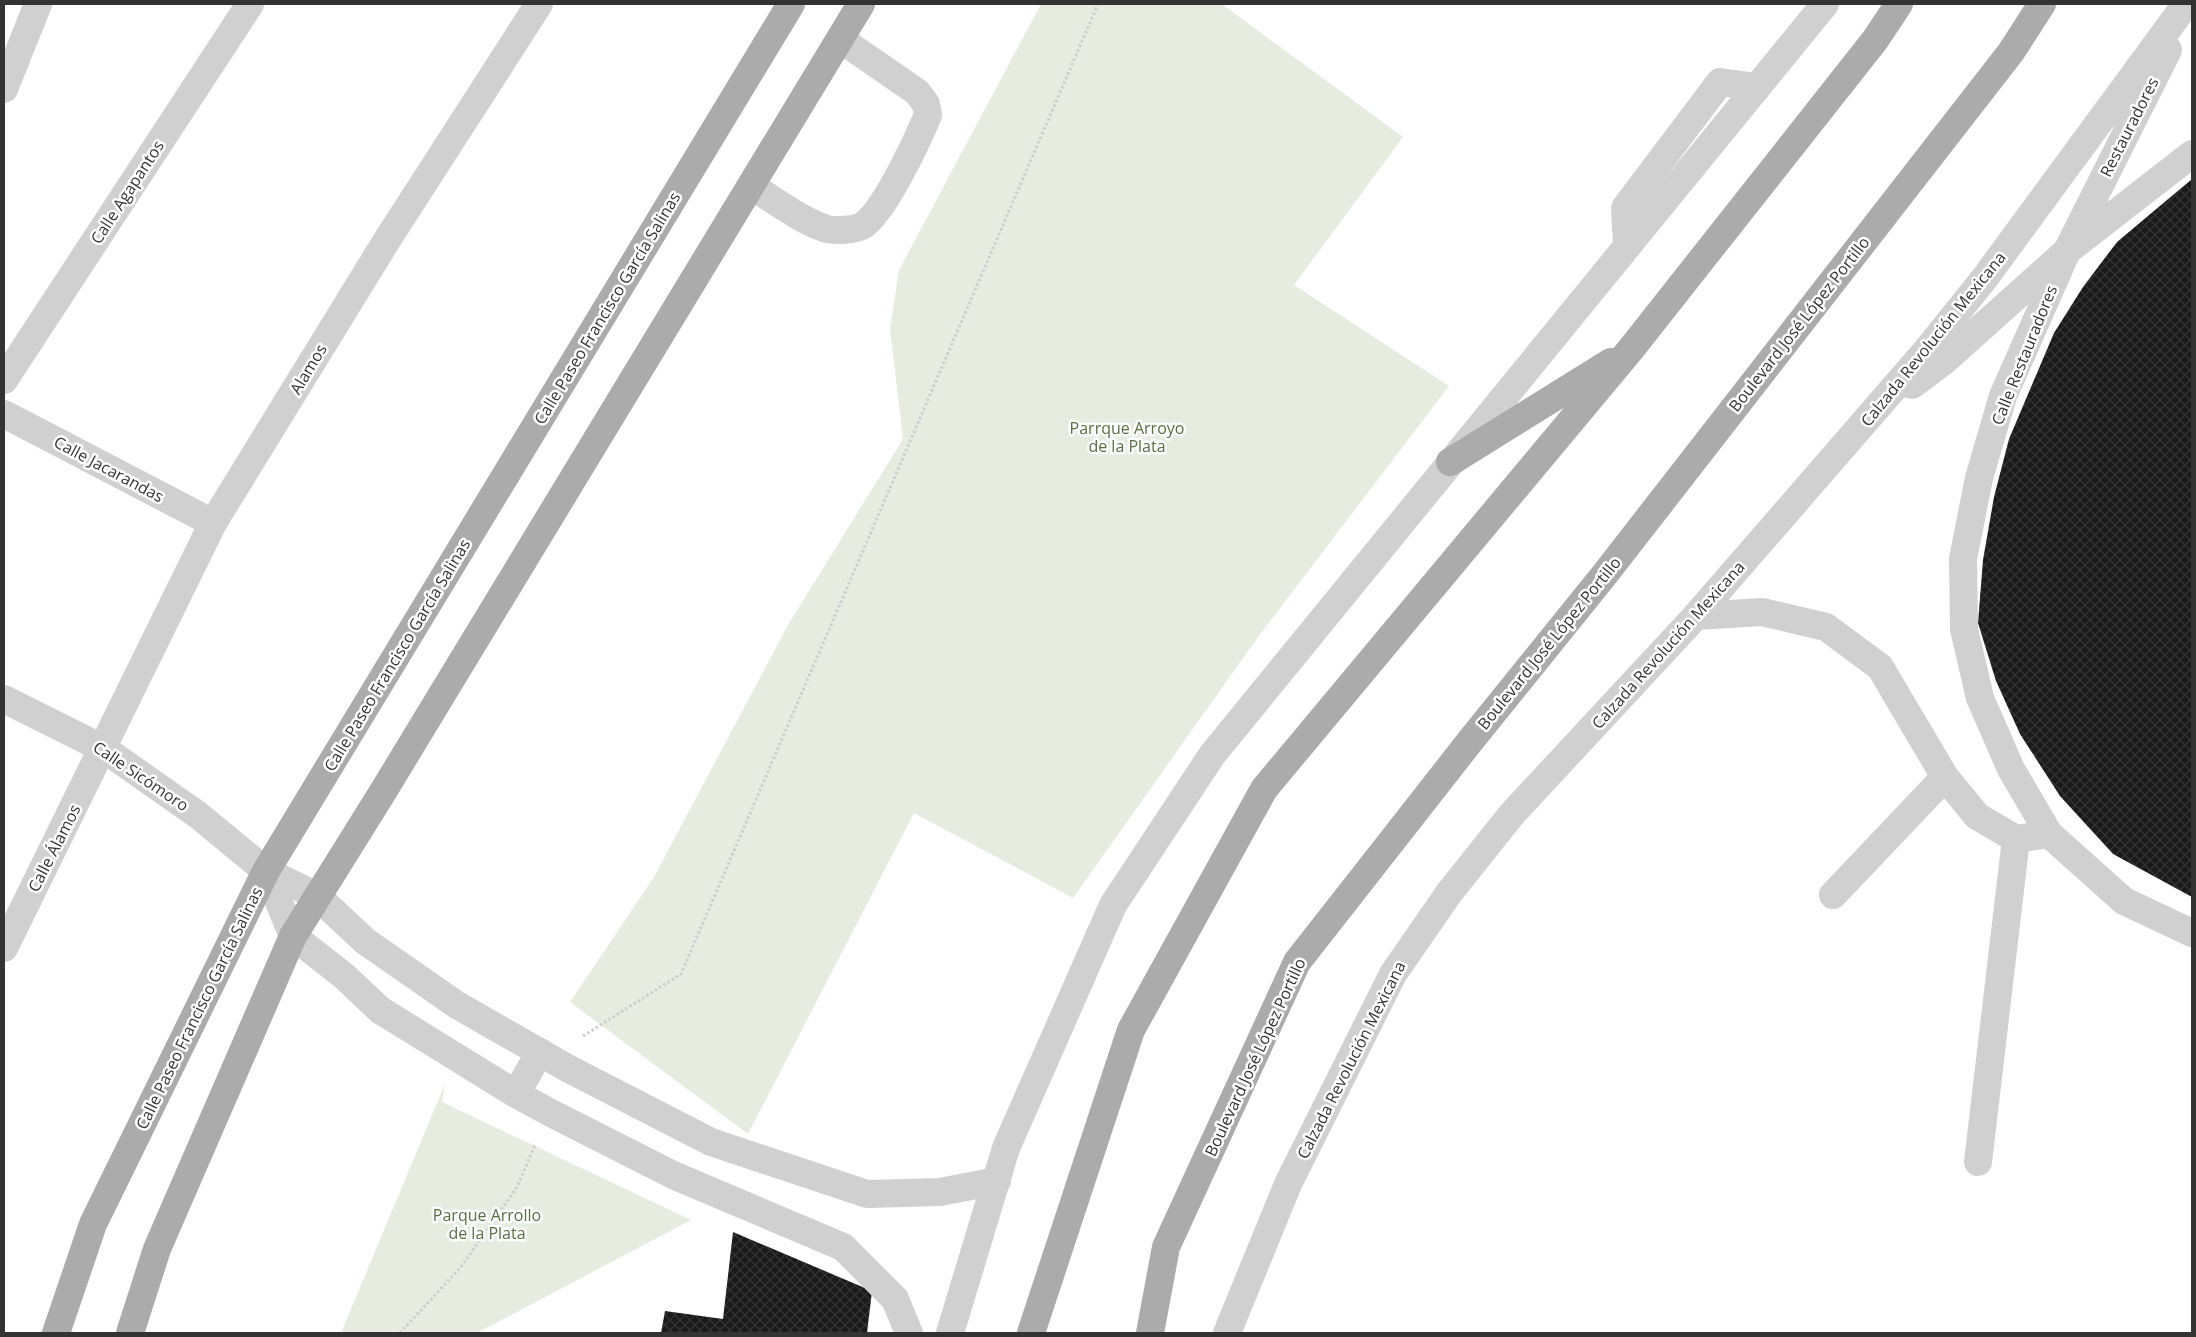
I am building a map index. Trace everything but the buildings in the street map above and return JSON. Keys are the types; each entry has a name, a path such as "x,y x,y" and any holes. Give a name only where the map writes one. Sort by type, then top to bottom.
{"main road":[{"name":"Calle Paseo Francisco García Salinas","path":"56,1333 93,1224 266,871 791,4"},
{"path":"130,1333 157,1249 293,936 384,790 861,4"},
{"path":"1031,1333 1131,1030 1264,789 1631,349 1875,40 1899,4"},
{"name":"Boulevard José López Portillo","path":"1150,1333 1166,1247 1297,962 1471,740 1605,574 2010,52 2042,4"},
{"path":"1450,462 1631,349"}],"street":[{"path":"4,89 38,4"},
{"name":"Calle Agapantos","path":"4,380 250,4"},
{"name":"Alamos","path":"104,749 214,524 387,240 539,4"},
{"path":"950,1333 1006,1148 1113,905 1212,755 1825,4"},
{"name":"Calzada Revolución Mexicana","path":"1227,1333 1288,1184 1393,974 1449,893 1512,814 1696,616 1872,415 1984,279 2186,4"},
{"name":"Restauradores","path":"2067,251 2192,4"},
{"path":"750,186 805,219 828,229 846,229 862,226 879,207 899,176 928,115 926,104 917,92 840,39"},
{"path":"1872,415 1944,360 2067,251 2192,154"},
{"name":"Calle Restauradores","path":"2067,251 2003,396 1978,478 1962,559 1964,629 1980,698 2011,769 2049,834 2124,901 2192,933"},
{"name":"Calle Jacarandas","path":"4,414 214,524"},
{"path":"1696,616 1762,612 1826,627 1880,667 1945,777 1977,816 2016,839 2049,834"},
{"name":"Calle Sicómoro","path":"4,699 104,749 198,815 266,871"},
{"name":"Calle Álamos","path":"4,948 104,749"},
{"path":"1833,894 1945,777"},
{"path":"1978,1162 2016,839"},
{"path":"266,871 317,896 365,941 457,1005 569,1068 711,1142 867,1194 940,1192 996,1181"},
{"path":"266,871 293,936 344,976 380,1010 516,1094 549,1112 673,1175 843,1247 895,1299 909,1333"},
{"path":"516,1094 540,1052"}],"path":[{"path":"569,1068 584,1034 681,974 1098,4"},
{"path":"400,1333 461,1267 517,1187 549,1112"}],"green space":[{"name":"Parrque Arroyo de la Plata","path":"1041,4 1225,4 1223,5 1403,137 1294,285 1449,386 1258,637 1073,898 914,813 748,1134 570,1002 654,877 788,625 903,439 890,329 899,270"},
{"name":"Parque Arrollo de la Plata","path":"445,1084 442,1102 691,1220 477,1333 341,1333"}]}
